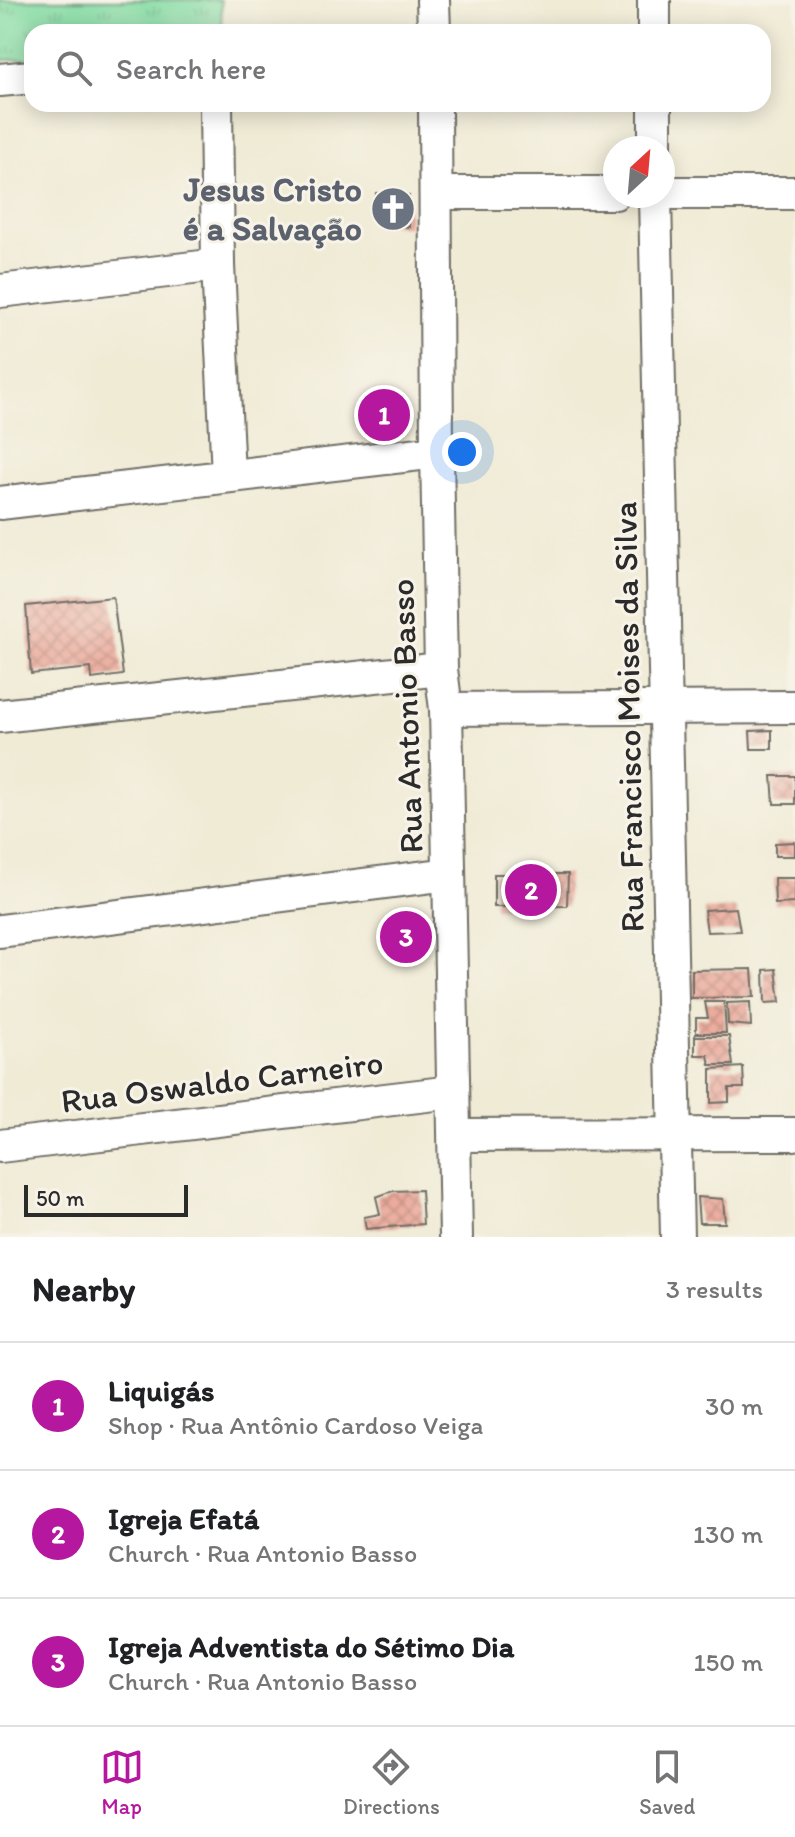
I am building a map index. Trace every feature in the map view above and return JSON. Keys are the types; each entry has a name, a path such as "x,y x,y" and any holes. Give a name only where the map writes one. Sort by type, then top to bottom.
{"street":[{"path":"433,0 434,24"},
{"path":"654,0 654,24"},
{"path":"0,80 24,78"},
{"path":"216,112 218,265 228,475"},
{"name":"Rua Antonio Basso","path":"435,112 441,669 446,709 456,1237"},
{"path":"655,112 655,136"},
{"path":"436,193 603,193"},
{"path":"675,193 795,193"},
{"name":"Rua Francisco Moises da Silva","path":"655,208 677,1237"},
{"path":"0,291 218,265"},
{"path":"0,503 437,452"},
{"path":"0,716 441,669"},
{"path":"446,709 795,707"},
{"path":"0,931 449,874"},
{"name":"Rua Oswaldo Carneiro","path":"0,1146 452,1092"},
{"path":"455,1135 795,1134"}],"green space":[{"path":"0,0 221,0 222,24 24,24 24,59 0,60"}],"building":[{"path":"376,193 409,196 409,227 376,222"},
{"path":"113,597 123,675 92,679 91,668 31,674 26,606"},
{"path":"772,730 772,749 751,749 750,731"},
{"path":"772,776 795,776 795,804 774,804"},
{"path":"795,842 795,856 775,856 775,843"},
{"path":"494,874 568,874 567,906 494,907"},
{"path":"774,878 795,878 795,903 775,904"},
{"path":"736,908 740,931 707,932 704,910"},
{"path":"415,919 421,927 422,946 392,949 390,923"},
{"path":"752,969 754,997 692,998 692,970"},
{"path":"776,969 780,1002 765,1003 764,970"},
{"path":"705,1002 724,1002 726,1033 696,1033 696,1018 708,1018"},
{"path":"750,1002 751,1026 728,1024 727,1003"},
{"path":"695,1036 729,1036 733,1065 710,1065 708,1055 695,1055"},
{"path":"743,1067 744,1088 729,1088 729,1102 711,1103 711,1069"},
{"path":"421,1190 423,1224 366,1229 364,1217 380,1214 376,1197 393,1191"},
{"path":"697,1197 723,1199 725,1223 699,1223"}],"place":[{"name":"Jesus Cristo é a Salvação","path":"393,209"},
{"name":"Liquigás","path":"384,415"},
{"name":"Igreja Efatá","path":"531,890"},
{"name":"Igreja Adventista do Sétimo Dia","path":"406,937"}]}
